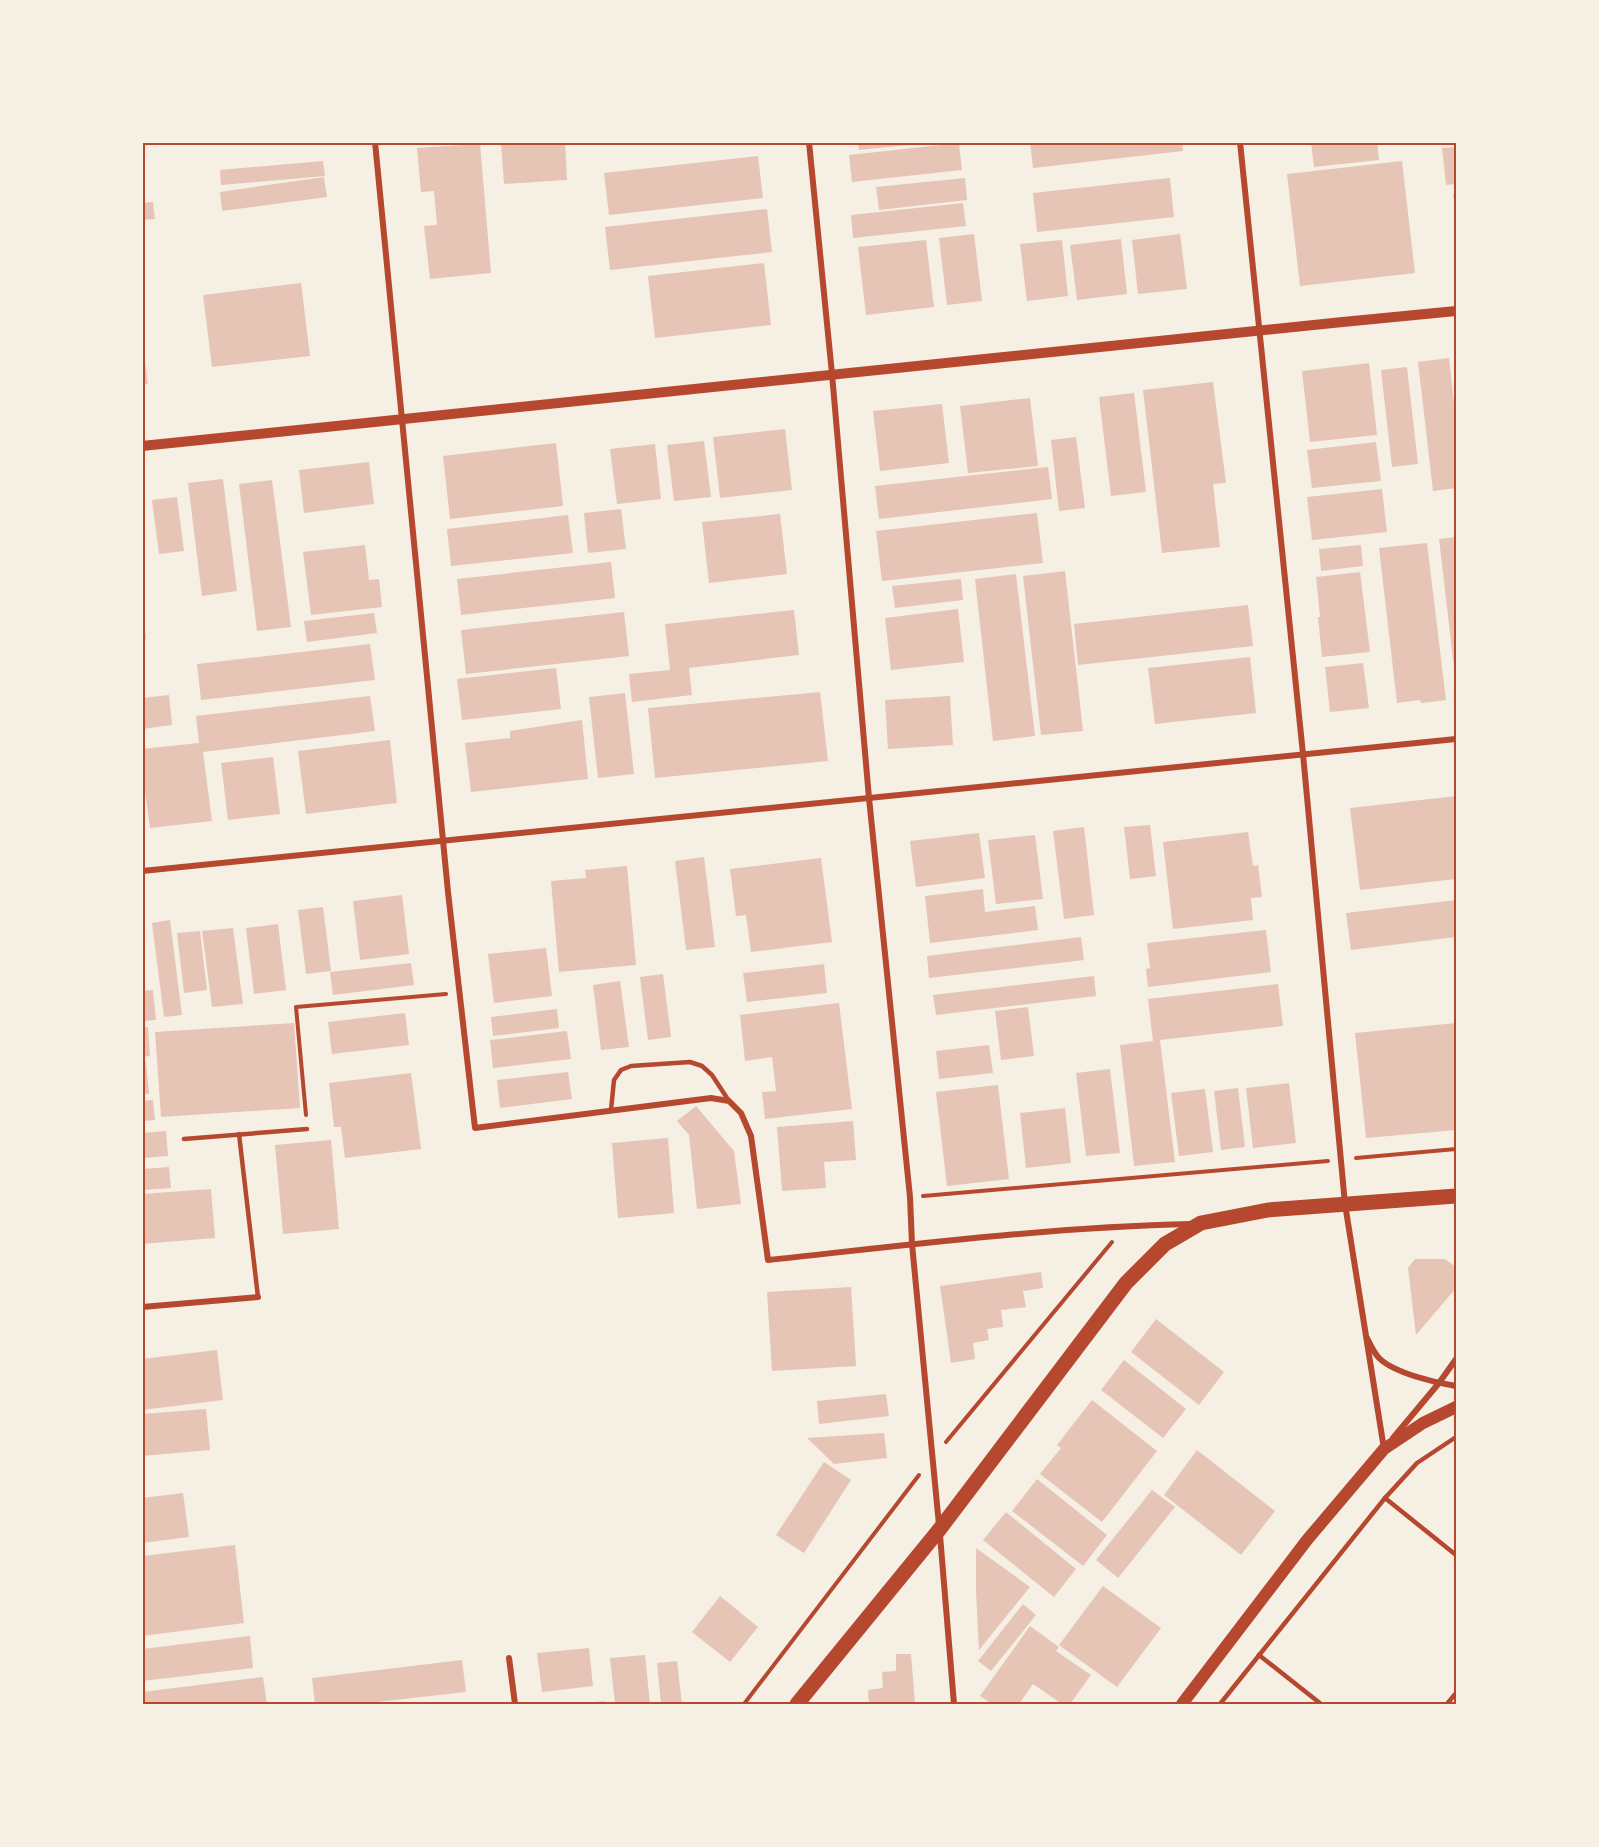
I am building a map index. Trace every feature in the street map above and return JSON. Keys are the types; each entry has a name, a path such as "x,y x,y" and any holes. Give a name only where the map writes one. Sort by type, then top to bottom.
{"main road":[{"path":"797,1704 939,1530 1126,1283 1165,1244 1201,1223 1268,1210 1456,1196"},
{"path":"1182,1704 1307,1540 1384,1449 1422,1423 1456,1407"}],"street":[{"path":"375,142 459,993 475,1128 711,1098 729,1101 741,1113 751,1136 768,1260 912,1244 1126,1225 1201,1223"},
{"path":"809,142 869,798 910,1197 912,1244 954,1704"},
{"path":"1240,142 1303,754 1345,1204 1384,1449"},
{"path":"142,446 1456,311"},
{"path":"142,871 1456,738"},
{"path":"142,1307 258,1297"},
{"path":"1365,1335 1378,1357 1391,1367 1439,1383 1456,1386"},
{"path":"1384,1449 1456,1359"},
{"path":"509,1658 515,1704"}],"lane":[{"path":"611,1110 614,1080 621,1070 632,1066 690,1062 702,1066 712,1075 729,1101"},
{"path":"184,1139 307,1129"},
{"path":"239,1134 258,1297"},
{"path":"1220,1704 1385,1498 1417,1463 1456,1437"},
{"path":"1385,1498 1456,1555"},
{"path":"1259,1655 1321,1704"},
{"path":"1447,1704 1456,1693"}],"path":[{"path":"307,1129 296,1007 459,993"},
{"path":"910,1197 1456,1149"}],"building":[{"path":"501,142 565,142 567,180 504,184"},
{"path":"858,142 917,142 917,144 859,150"},
{"path":"1182,142 1183,151 1033,168 1030,143"},
{"path":"1311,142 1377,142 1379,160 1314,167"},
{"path":"959,143 962,170 852,182 849,155"},
{"path":"480,144 491,273 430,279 424,226 437,225 434,191 421,192 417,148"},
{"path":"1456,147 1456,184 1446,185 1442,148"},
{"path":"758,156 763,198 609,215 604,173"},
{"path":"323,161 325,176 221,185 220,170"},
{"path":"1402,161 1415,273 1300,286 1287,174"},
{"path":"324,177 327,197 222,211 220,192"},
{"path":"965,178 967,200 879,210 876,187"},
{"path":"1170,178 1174,217 1037,232 1033,193"},
{"path":"1456,193 1456,210 1455,210 1453,194"},
{"path":"153,202 155,219 142,220 142,203"},
{"path":"963,203 966,226 853,238 851,215"},
{"path":"767,209 772,252 610,270 605,227"},
{"path":"974,234 982,301 947,305 939,238"},
{"path":"1180,234 1187,289 1138,294 1132,240"},
{"path":"1121,239 1127,294 1077,300 1070,245"},
{"path":"926,240 934,307 866,315 858,247"},
{"path":"1062,240 1068,296 1027,301 1020,244"},
{"path":"764,263 771,325 655,338 648,276"},
{"path":"301,283 310,356 212,367 203,295"},
{"path":"142,355 144,355 148,384 142,384"},
{"path":"1449,358 1456,422 1456,488 1433,491 1418,362"},
{"path":"1369,363 1377,435 1310,442 1302,371"},
{"path":"1407,367 1418,464 1392,467 1381,370"},
{"path":"1213,382 1226,483 1213,484 1220,547 1162,553 1143,390"},
{"path":"1134,393 1146,492 1111,496 1099,397"},
{"path":"1030,398 1038,466 968,473 960,406"},
{"path":"942,404 949,463 880,471 873,411"},
{"path":"785,429 792,490 720,498 713,437"},
{"path":"1076,437 1085,508 1059,511 1051,440"},
{"path":"704,441 711,497 674,501 667,445"},
{"path":"1376,442 1381,481 1312,488 1307,450"},
{"path":"556,443 563,506 450,519 443,456"},
{"path":"655,444 661,499 617,504 610,449"},
{"path":"369,462 374,504 304,513 299,470"},
{"path":"1048,467 1052,499 879,519 875,486"},
{"path":"223,479 237,591 202,596 188,483"},
{"path":"272,480 291,627 257,631 239,484"},
{"path":"1382,489 1387,532 1312,540 1307,497"},
{"path":"177,497 184,551 159,554 152,500"},
{"path":"621,509 626,549 588,553 584,513"},
{"path":"1037,513 1043,563 882,581 876,531"},
{"path":"780,514 787,574 709,583 702,522"},
{"path":"568,515 573,553 451,566 447,529"},
{"path":"1456,537 1456,675 1455,676 1439,539"},
{"path":"1427,543 1446,700 1397,703 1379,548"},
{"path":"365,545 369,580 379,579 382,607 311,615 303,552"},
{"path":"1361,545 1363,566 1321,571 1319,549"},
{"path":"611,562 615,598 461,615 457,579"},
{"path":"1065,571 1083,731 1041,735 1023,576"},
{"path":"1360,572 1370,652 1322,657 1316,577"},
{"path":"1016,574 1035,736 993,741 975,579"},
{"path":"961,579 963,600 895,608 892,586"},
{"path":"1248,605 1253,646 1078,665 1074,624"},
{"path":"958,609 964,662 891,670 885,618"},
{"path":"794,610 799,655 689,668 692,695 632,702 629,674 670,670 665,624"},
{"path":"624,612 629,656 466,674 461,630"},
{"path":"374,613 377,633 307,642 304,621"},
{"path":"142,624 144,624 146,639 142,639"},
{"path":"370,644 375,680 201,700 197,664"},
{"path":"1250,657 1256,713 1155,724 1148,668"},
{"path":"1363,663 1369,708 1330,712 1325,667"},
{"path":"556,668 561,709 462,720 457,679"},
{"path":"820,692 828,761 655,778 648,708"},
{"path":"625,693 634,774 598,778 589,697"},
{"path":"169,695 172,725 142,729 142,698"},
{"path":"370,696 375,731 203,752 212,821 150,828 142,770 142,749 199,743 196,716"},
{"path":"950,696 953,745 888,749 885,700"},
{"path":"582,720 588,779 471,792 465,743 510,738 510,731"},
{"path":"390,740 397,803 306,814 298,751"},
{"path":"273,757 280,814 228,820 221,763"},
{"path":"1456,796 1456,879 1360,890 1350,808"},
{"path":"1150,825 1156,876 1130,879 1124,827"},
{"path":"1084,827 1094,915 1064,919 1053,831"},
{"path":"1248,832 1253,866 1258,865 1262,897 1251,898 1253,920 1173,929 1163,842"},
{"path":"979,833 985,878 916,887 910,841"},
{"path":"1035,835 1043,899 996,904 988,840"},
{"path":"704,857 715,947 686,950 675,861"},
{"path":"821,858 832,942 751,952 746,915 736,916 730,869"},
{"path":"627,866 636,965 559,972 551,881 586,878 585,870"},
{"path":"983,889 985,912 1035,906 1038,930 930,943 925,896"},
{"path":"402,895 409,954 360,960 353,901"},
{"path":"1456,900 1456,937 1351,950 1346,913"},
{"path":"323,907 331,971 306,974 298,910"},
{"path":"170,920 182,1015 164,1017 152,923"},
{"path":"278,924 286,990 254,994 246,928"},
{"path":"233,928 243,1004 212,1007 202,931"},
{"path":"1266,930 1271,972 1148,987 1146,969 1150,968 1147,943"},
{"path":"200,931 207,990 184,993 177,933"},
{"path":"1081,937 1084,960 929,978 927,956"},
{"path":"546,948 552,996 494,1003 488,954"},
{"path":"411,963 414,985 333,995 330,972"},
{"path":"824,964 827,993 747,1002 743,973"},
{"path":"663,974 671,1037 648,1040 640,977"},
{"path":"1094,976 1096,996 936,1015 933,995"},
{"path":"620,981 629,1047 601,1050 593,985"},
{"path":"1278,984 1283,1026 1160,1040 1175,1162 1134,1166 1120,1045 1153,1041 1148,999"},
{"path":"153,990 156,1020 142,1021 142,991"},
{"path":"839,1003 852,1109 765,1119 762,1092 776,1091 772,1057 745,1061 740,1015"},
{"path":"1028,1007 1034,1056 1001,1060 995,1011"},
{"path":"557,1009 559,1028 493,1036 491,1017"},
{"path":"405,1013 409,1045 332,1054 328,1022"},
{"path":"294,1023 300,1108 161,1117 155,1032"},
{"path":"1456,1023 1456,1130 1366,1138 1355,1033"},
{"path":"148,1027 150,1056 142,1057 142,1028"},
{"path":"567,1031 571,1059 493,1068 490,1040"},
{"path":"989,1045 993,1073 939,1079 936,1051"},
{"path":"146,1062 149,1094 142,1094 142,1063"},
{"path":"1110,1069 1120,1153 1086,1156 1076,1073"},
{"path":"568,1072 572,1099 500,1108 497,1080"},
{"path":"411,1073 421,1149 345,1158 341,1127 334,1127 329,1083"},
{"path":"1289,1083 1296,1143 1253,1148 1246,1088"},
{"path":"998,1085 1009,1179 947,1186 936,1092"},
{"path":"1238,1088 1245,1147 1221,1150 1214,1091"},
{"path":"1205,1089 1213,1152 1179,1156 1171,1093"},
{"path":"153,1100 155,1120 142,1121 142,1101"},
{"path":"696,1106 734,1151 741,1204 697,1209 689,1135 677,1121"},
{"path":"1065,1108 1071,1163 1026,1168 1020,1113"},
{"path":"853,1121 856,1160 824,1162 826,1188 782,1191 777,1127"},
{"path":"166,1131 168,1156 142,1158 142,1133"},
{"path":"668,1138 674,1213 618,1218 612,1143"},
{"path":"331,1140 339,1229 283,1234 275,1145"},
{"path":"169,1167 171,1188 142,1190 142,1169"},
{"path":"211,1189 215,1238 142,1244 142,1194"},
{"path":"1415,1259 1445,1259 1456,1267 1456,1288 1416,1335 1408,1268"},
{"path":"1041,1272 1043,1288 1023,1291 1026,1307 1001,1310 1003,1327 987,1329 989,1340 973,1343 975,1359 951,1363 940,1286"},
{"path":"851,1287 856,1366 772,1371 767,1292"},
{"path":"1156,1319 1224,1372 1199,1405 1131,1352"},
{"path":"217,1350 223,1400 142,1410 142,1359"},
{"path":"1124,1360 1186,1409 1163,1438 1101,1390"},
{"path":"886,1394 889,1416 819,1424 817,1401"},
{"path":"1092,1400 1157,1451 1102,1522 1040,1474 1061,1448 1057,1445"},
{"path":"206,1409 210,1450 142,1456 142,1414"},
{"path":"884,1433 887,1458 834,1464 807,1438"},
{"path":"1197,1450 1275,1511 1241,1555 1164,1495"},
{"path":"824,1462 851,1480 804,1553 776,1535"},
{"path":"1037,1479 1107,1535 1083,1566 1012,1511"},
{"path":"1152,1490 1175,1507 1118,1578 1096,1560"},
{"path":"183,1493 189,1537 142,1543 142,1498"},
{"path":"1006,1512 1076,1569 1054,1597 983,1540"},
{"path":"235,1545 244,1623 142,1636 142,1556"},
{"path":"976,1548 1030,1587 979,1650 976,1591"},
{"path":"1103,1586 1161,1628 1117,1687 1059,1645"},
{"path":"720,1596 758,1627 730,1662 692,1632"},
{"path":"1023,1604 1036,1615 991,1671 978,1661"},
{"path":"1030,1626 1059,1647 1056,1651 1091,1675 1070,1704 1062,1704 1033,1684 1019,1704 992,1704 980,1696"},
{"path":"250,1636 253,1668 142,1681 142,1649"},
{"path":"589,1648 593,1686 542,1692 537,1653"},
{"path":"896,1654 911,1654 915,1704 869,1704 868,1690 883,1688 882,1672 896,1671"},
{"path":"645,1655 650,1704 615,1704 610,1658"},
{"path":"462,1660 466,1692 359,1704 315,1704 312,1678"},
{"path":"677,1661 682,1704 661,1704 657,1663"},
{"path":"263,1677 267,1704 142,1704 142,1692"},
{"path":"605,1701 605,1704 584,1704 584,1703"}]}
